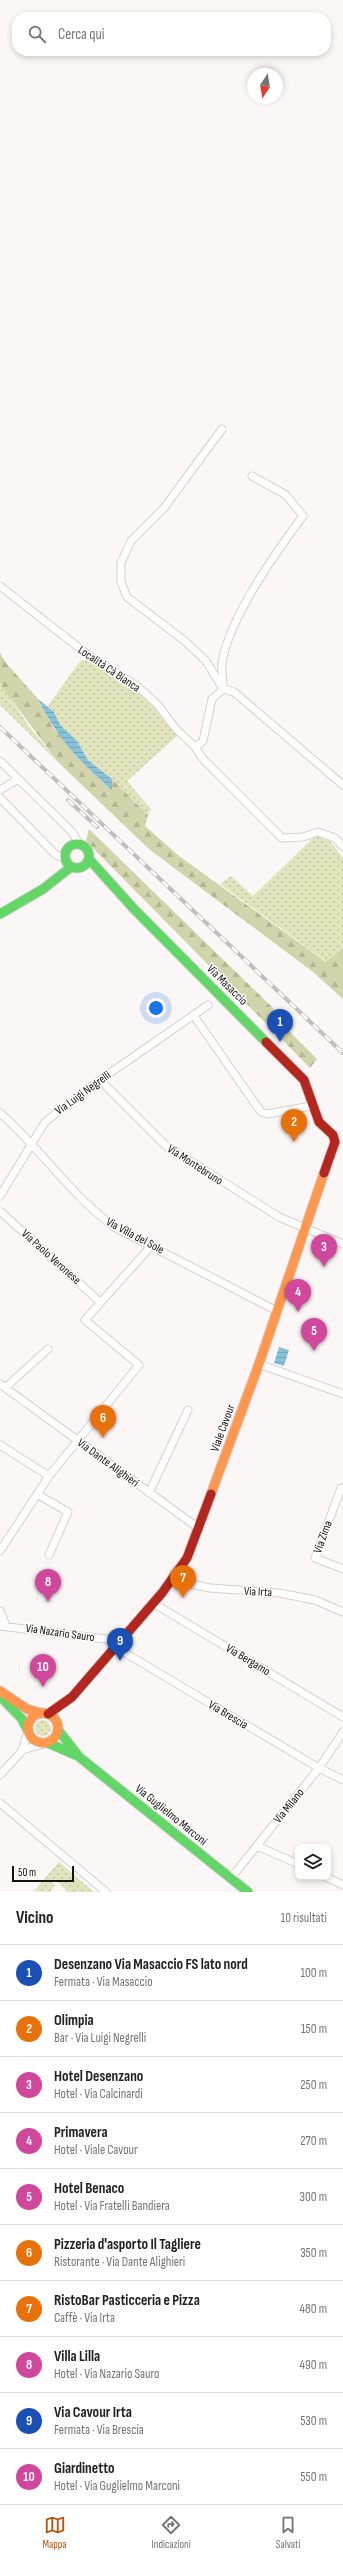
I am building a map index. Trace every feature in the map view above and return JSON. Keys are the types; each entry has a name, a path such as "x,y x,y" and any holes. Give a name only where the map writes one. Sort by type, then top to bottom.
{"street":[{"path":"222,429 164,508 131,541 121,563 121,582 127,597 186,642 206,661 223,689 234,692 343,785"},
{"path":"195,747 203,741 212,699 223,689 222,663 240,616 278,550 303,516 286,495 252,476"},
{"name":"Località Cà Bianca","path":"0,586 87,654 137,686 158,705 176,729 195,747 203,759 282,838 303,837 318,832 335,838 343,847"},
{"path":"0,761 72,832 80,845 89,852 89,860 82,868 71,867 53,882 0,914"},
{"path":"0,790 18,779"},
{"path":"0,798 56,855 65,858 71,867"},
{"path":"65,858 70,847 80,845"},
{"name":"Via Masaccio","path":"89,860 134,909 296,1071 309,1087 311,1106 324,1130 337,1138"},
{"name":"Via Luigi Negrelli","path":"0,1196 45,1122 100,1080 208,1005"},
{"path":"194,1016 261,1112 268,1114 311,1106"},
{"name":"Via Montebruno","path":"100,1080 165,1145 246,1199 306,1230 343,1244"},
{"name":"Via Villa del Sole","path":"0,1113 32,1143 100,1217 116,1228 152,1245 277,1311"},
{"name":"Viale Cavour","path":"45,1714 72,1696 153,1603 172,1580 187,1558 197,1527 259,1364 337,1138"},
{"name":"Via Paolo Veronese","path":"1,1212 100,1302"},
{"path":"0,1551 49,1476 139,1366 85,1320 152,1245"},
{"path":"3,1386 48,1349"},
{"path":"259,1364 343,1394"},
{"name":"Via Dante Alighieri","path":"3,1386 197,1527"},
{"path":"149,1493 188,1410"},
{"path":"0,1445 49,1476"},
{"name":"Via Zima","path":"341,1488 315,1558 343,1569"},
{"path":"37,1494 68,1512 48,1555"},
{"name":"Via Irta","path":"172,1580 210,1588 279,1593 315,1600 343,1612"},
{"name":"Via Bergamo","path":"153,1603 343,1717"},
{"path":"0,1611 3,1626"},
{"name":"Via Nazario Sauro","path":"3,1626 118,1644"},
{"name":"Via Brescia","path":"118,1644 319,1768 343,1780"},
{"path":"0,1691 27,1709 45,1714 58,1727 55,1738 45,1743 22,1750"},
{"path":"0,1695 22,1719 33,1740 45,1743"},
{"name":"Viale Cavour","path":"58,1727 72,1696"},
{"path":"0,1775 22,1750 31,1720 45,1714"},
{"name":"Via Guglielmo Marconi","path":"58,1727 78,1756 248,1892"},
{"name":"Via Milano","path":"231,1878 319,1768 343,1732"},
{"name":"Via Guglielmo Marconi","path":"45,1743 78,1756"},
{"path":"0,1803 106,1892"},
{"path":"257,1846 295,1863"},
{"path":"331,1879 343,1885"}],"green space":[{"path":"0,653 6,663 38,699 54,729 112,789 112,779 148,815 145,826 179,856 326,962 343,948 343,999 313,972 150,850 58,762 3,688 0,682"},
{"path":"89,659 129,684 154,706 178,735 127,781 151,809 148,815 112,779 88,760 77,741 61,726 53,711 48,706 80,661"},
{"path":"0,682 28,725 58,762 0,705"},
{"path":"89,829 273,1008 286,1028 317,1059 310,1068 86,841"},
{"path":"315,836 330,841 343,858 343,948 327,962 220,884 231,876 253,896"},
{"path":"40,1720 46,1720 51,1725 49,1734 46,1736 40,1736 35,1731 35,1725"},
{"path":"59,1862 94,1892 68,1892 55,1879 52,1882 55,1885 50,1892 34,1891"}],"water":[{"path":"38,699 53,711 61,726 77,741 88,760 112,779 112,790 70,749 54,727"},
{"path":"279,1347 289,1350 284,1366 274,1363"}],"railway":[{"path":"0,727 343,1053"},
{"path":"68,800 97,827"}],"traffic: fast":[{"path":"77,844 86,847 89,856 86,865 77,868 68,865 65,856 68,847 77,844"},
{"path":"89,859 134,909 266,1042"},
{"path":"0,914 43,889 71,867"},
{"path":"0,1696 22,1719 28,1731"},
{"path":"58,1730 77,1754"},
{"path":"48,1743 78,1756 248,1892"}],"traffic: slow":[{"path":"211,1494 259,1364 324,1173"},
{"path":"0,1691 27,1709 41,1713"},
{"path":"43,1713 54,1717 58,1728 54,1739 43,1743 32,1739 28,1728 32,1717 43,1713"}],"traffic: jam":[{"path":"266,1042 304,1080 319,1122 333,1135 335,1142 324,1173"},
{"path":"48,1714 72,1697 162,1593 187,1558 211,1494"}],"place":[{"name":"Desenzano Via Masaccio FS lato nord","path":"280,1042"},
{"name":"Olimpia","path":"294,1142"},
{"name":"Hotel Desenzano","path":"324,1267"},
{"name":"Primavera","path":"298,1312"},
{"name":"Hotel Benaco","path":"314,1351"},
{"name":"Pizzeria d'asporto Il Tagliere","path":"103,1438"},
{"name":"RistoBar Pasticceria e Pizza","path":"183,1598"},
{"name":"Villa Lilla","path":"48,1602"},
{"name":"Via Cavour Irta","path":"120,1661"},
{"name":"Giardinetto","path":"43,1687"}]}
